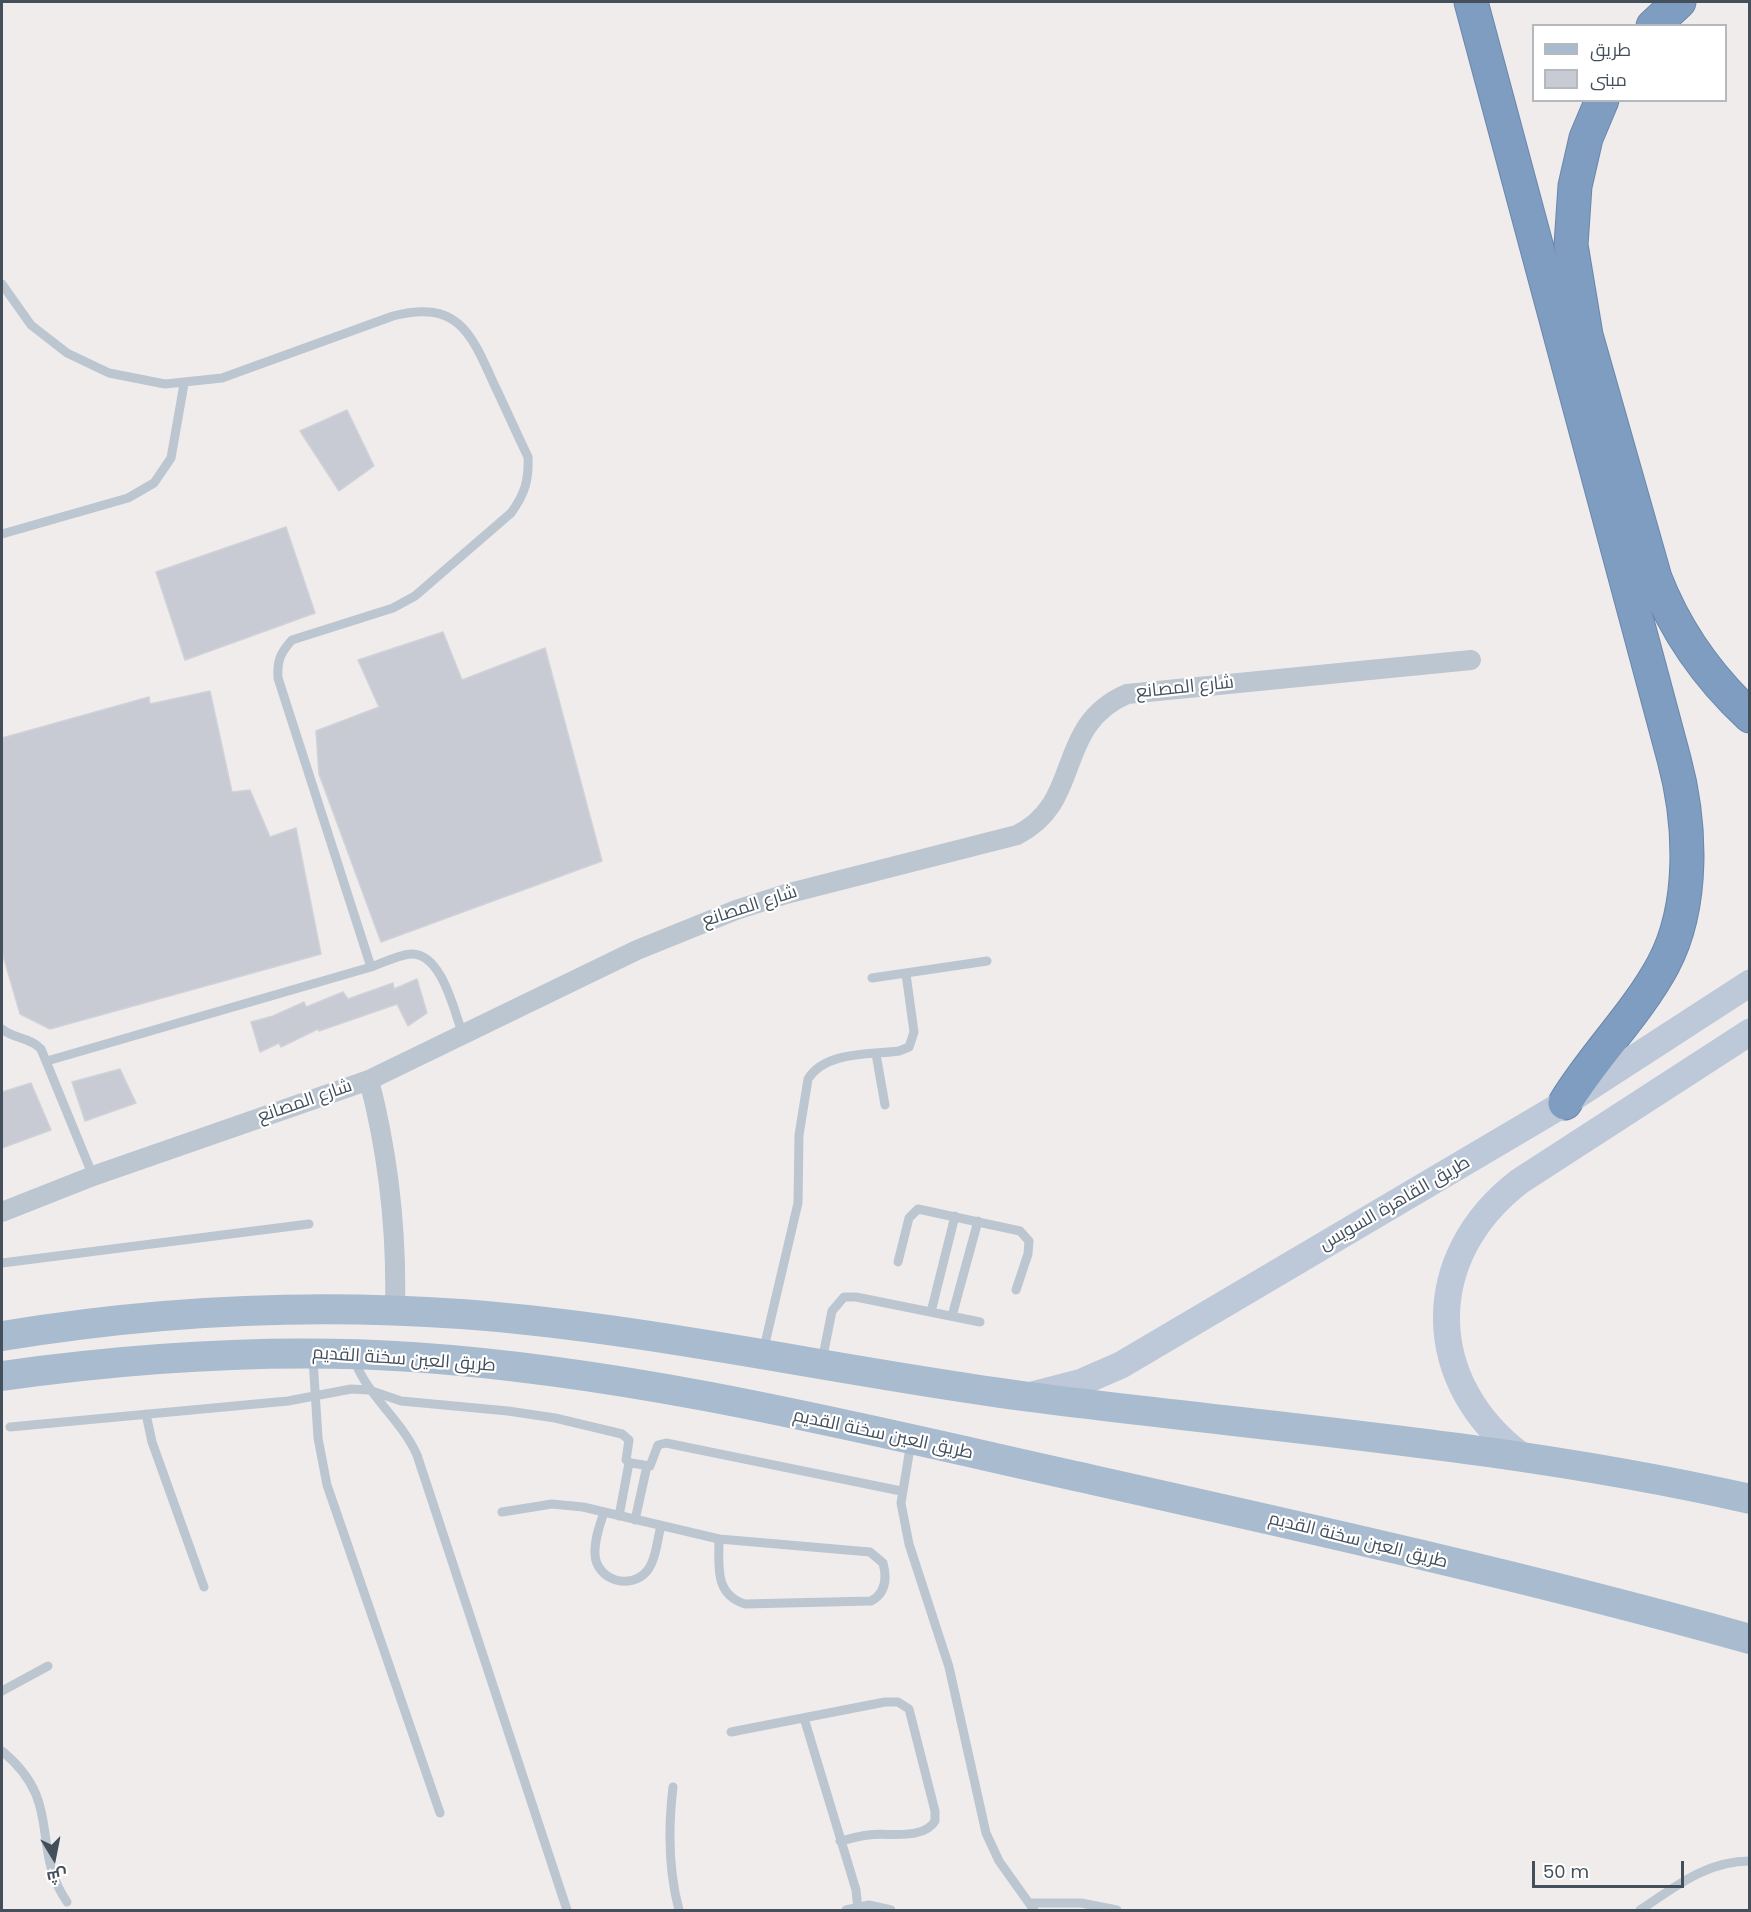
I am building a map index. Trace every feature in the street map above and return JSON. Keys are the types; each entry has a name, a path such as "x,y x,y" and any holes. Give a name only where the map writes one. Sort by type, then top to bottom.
{"highway":[{"path":"1471,2 1674,759 1685,811 1688,863 1677,925 1667,956 1634,1008 1565,1103"},
{"path":"1655,24 1679,2"},
{"path":"1601,102 1586,138 1575,186 1571,245 1586,335 1655,578 1665,604 1698,659 1719,686 1749,716"}],"main road":[{"name":"طريق القاهرة السويس","path":"1026,1397 1082,1382 1121,1365 1565,1103 1749,983"},
{"path":"1523,1457 1490,1429 1465,1394 1456,1374 1446,1331 1446,1310 1454,1267 1463,1247 1487,1210 1520,1181 1749,1032"},
{"path":"2,1336 141,1316 226,1311 395,1310 528,1321 670,1339 1026,1397 1523,1457 1641,1476 1749,1499"},
{"name":"طريق العين سخنة القديم","path":"2,1376 132,1359 226,1353 312,1353 415,1357 662,1388 912,1440 1239,1513 1657,1613 1749,1639"}],"street":[{"name":"شارع المصانع","path":"2,1212 93,1176 369,1080 637,950 736,910 786,894 1004,839 1028,830 1039,822 1055,802 1070,758 1086,726 1104,707 1127,694 1471,660"},
{"path":"369,1080 380,1123 393,1201 396,1257 395,1310"}],"lane":[{"path":"2,284 31,325 67,353 128,378 165,384 184,384 222,378 393,316 416,310 439,313 460,324 475,341 528,457 529,477 524,496 512,513 435,580 393,608 292,640 282,651 277,664 278,678 371,968"},
{"path":"2,534 128,498 154,483 171,458 184,384"},
{"path":"47,1061 371,968 409,954 425,957 432,962 464,1035"},
{"path":"872,978 987,961"},
{"path":"762,1354 798,1203 798,1152 808,1079 813,1071 829,1061 904,1049 914,1037 906,974"},
{"path":"2,1029 37,1044 47,1061 93,1176"},
{"path":"876,1054 885,1104"},
{"path":"898,1262 909,1218 914,1211 922,1209 978,1221 1020,1231 1029,1241 1028,1254 1016,1290"},
{"path":"931,1312 955,1216"},
{"path":"952,1316 978,1221"},
{"path":"2,1263 309,1224"},
{"path":"822,1364 832,1311 844,1297 856,1297 980,1322"},
{"path":"312,1353 322,1464 333,1506 440,1813"},
{"path":"352,1354 369,1390 398,1422 417,1455 567,1911"},
{"path":"10,1427 288,1401 351,1389 369,1390 401,1401 508,1411 555,1418 625,1435 629,1440 626,1457 629,1463 619,1516"},
{"path":"146,1414 152,1442 204,1587"},
{"path":"912,1440 902,1491 902,1517 949,1667 983,1825 999,1861 1032,1907 1081,1903 1117,1911"},
{"path":"629,1463 647,1466 653,1463 658,1445 666,1443 902,1491"},
{"path":"635,1520 647,1466"},
{"path":"502,1512 552,1504 604,1512 719,1539 870,1552 883,1563 885,1586 877,1598 871,1601 746,1605 729,1596 720,1580 719,1539"},
{"path":"604,1512 594,1551 596,1562 609,1577 618,1581 638,1578 646,1571 652,1562 661,1526"},
{"path":"2,1690 48,1665"},
{"path":"731,1732 892,1702 904,1705 912,1715 935,1811 935,1821 923,1830 894,1836 869,1834 840,1841"},
{"path":"804,1718 859,1909"},
{"path":"2,1751 28,1777 38,1794 50,1868 67,1902"},
{"path":"673,1787 669,1823 670,1859 679,1911"},
{"path":"1640,1911 1701,1870 1726,1863 1749,1861"},
{"path":"846,1911 882,1906 891,1911"}],"building":[{"path":"347,410 374,466 339,491 300,431"},
{"path":"286,527 315,613 185,660 156,572"},
{"path":"443,632 462,680 545,648 602,861 381,942 319,774 316,731 379,707 358,660"},
{"path":"210,691 232,792 250,790 270,837 296,828 321,954 50,1029 20,1014 2,952 2,738 149,697 150,704"},
{"path":"417,979 427,1013 408,1026 397,1004 319,1031 318,1029 281,1047 279,1043 260,1052 251,1022 273,1016 304,1002 306,1007 343,992 348,999 393,983 394,989"},
{"path":"120,1069 136,1103 85,1121 72,1082"},
{"path":"31,1083 51,1130 2,1148 2,1092"}]}
